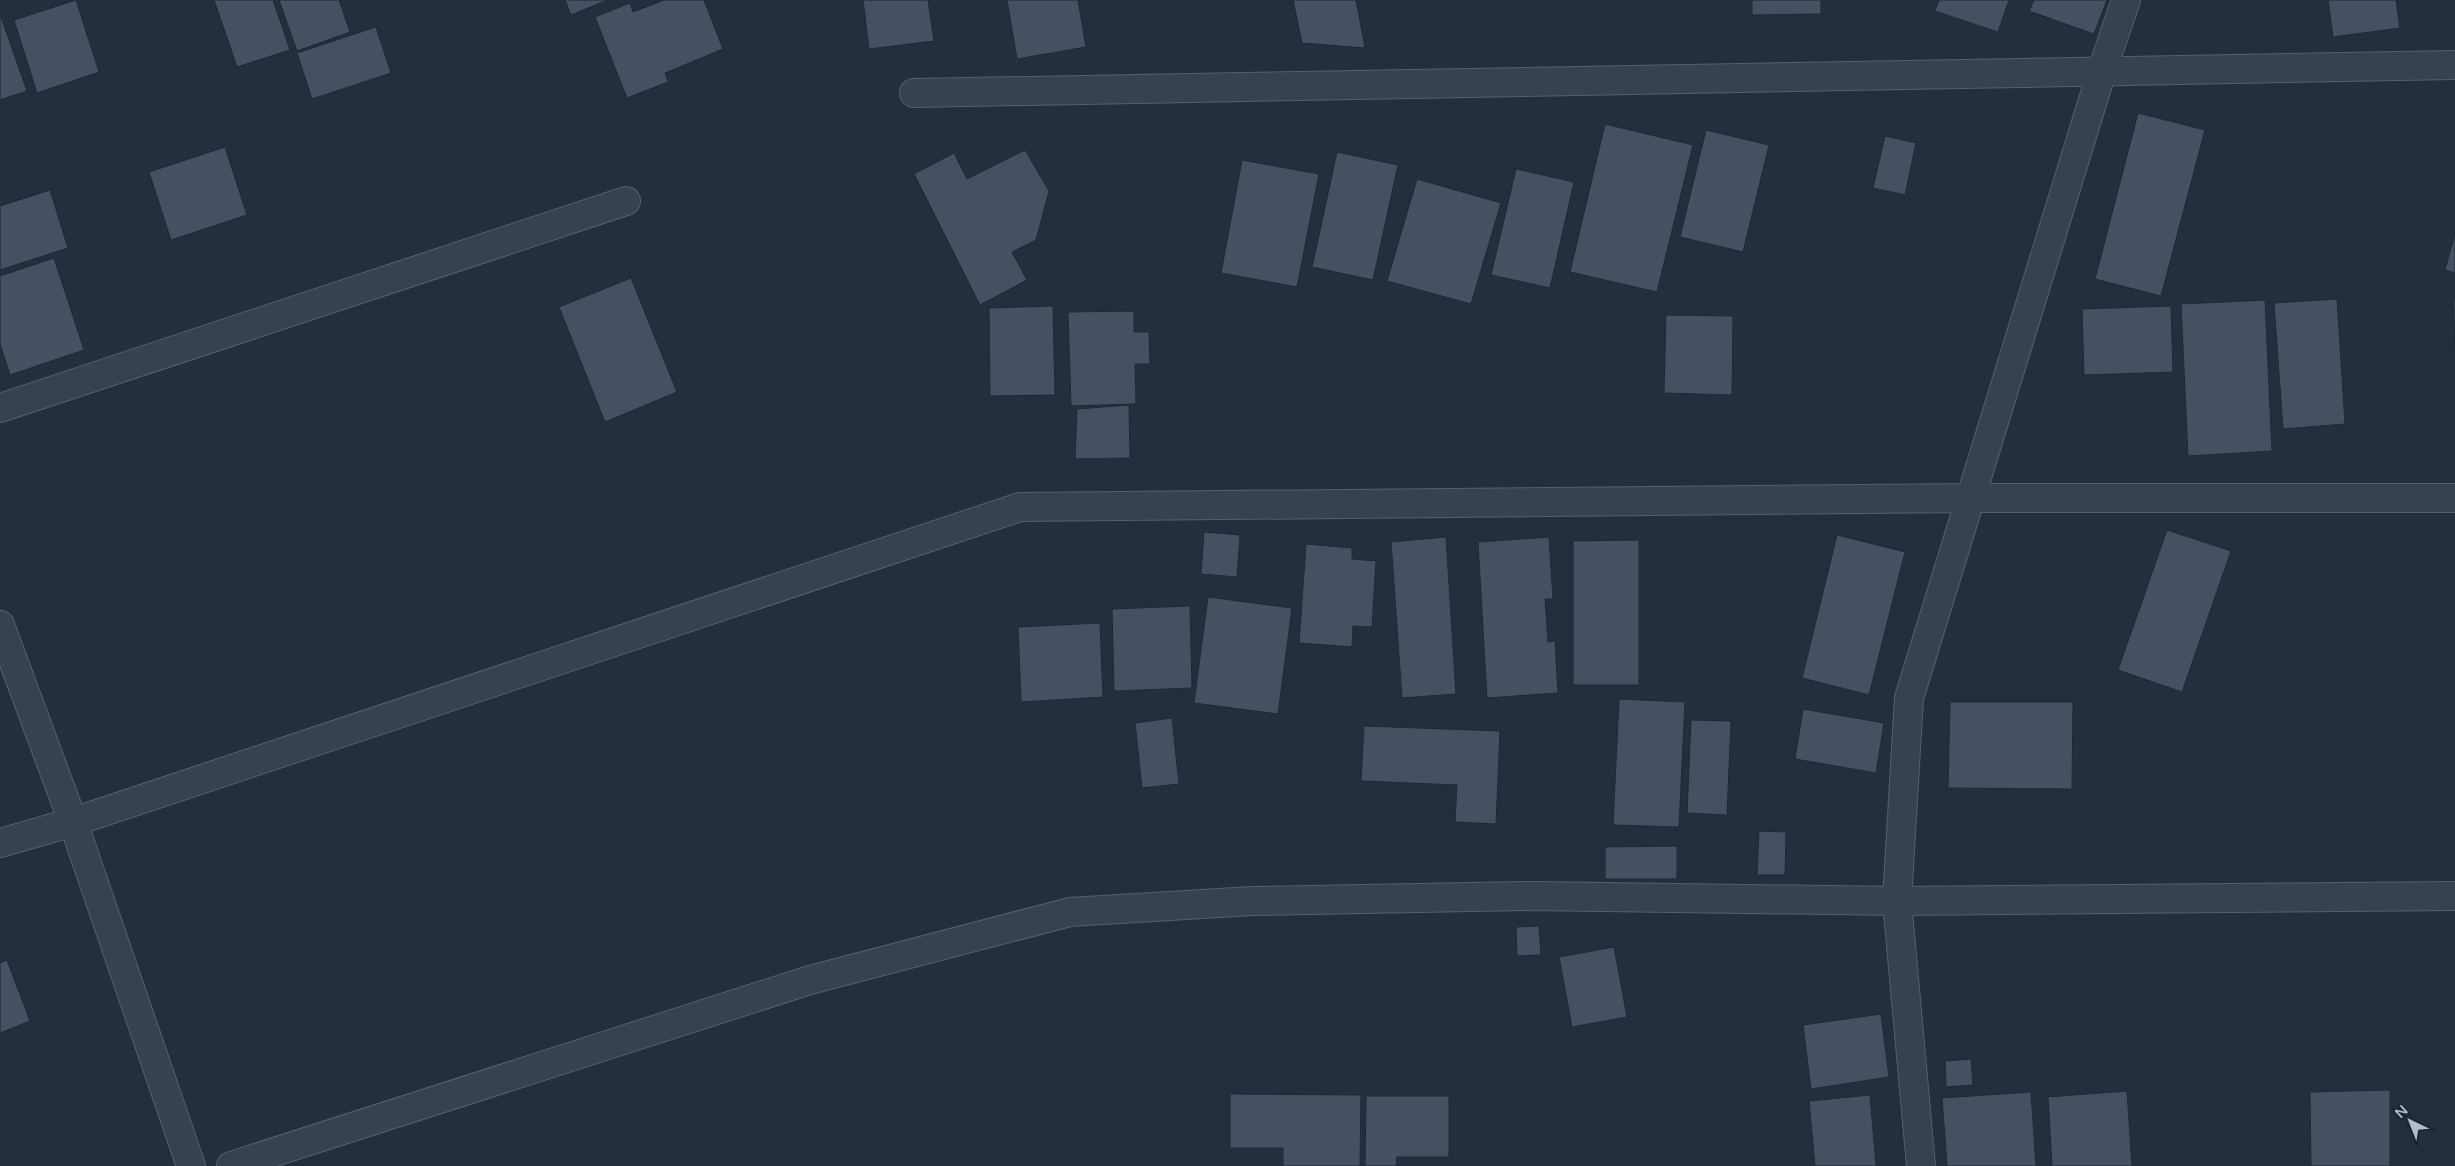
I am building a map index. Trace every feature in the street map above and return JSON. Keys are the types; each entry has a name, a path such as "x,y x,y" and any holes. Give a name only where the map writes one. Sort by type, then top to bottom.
{"street":[{"path":"1920,1166 1897,901 1910,698 2102,71 2126,0"},
{"path":"914,93 2455,65"},
{"path":"0,408 626,201"},
{"path":"0,843 73,822 1020,507 1972,498 2455,498"},
{"path":"0,625 73,822 191,1166"},
{"path":"231,1166 810,980 1070,912 1252,902 1532,896 1897,901 2455,896"}],"building":[{"path":"76,0 99,72 37,93 14,20"},
{"path":"214,0 273,0 290,50 237,67"},
{"path":"279,0 339,0 350,32 297,51"},
{"path":"565,0 608,0 571,15"},
{"path":"664,0 704,0 723,49 665,73 668,82 627,98 595,17 630,3 633,12"},
{"path":"863,0 928,0 934,41 869,49"},
{"path":"1007,0 1078,0 1086,47 1017,59"},
{"path":"1293,0 1356,0 1365,48 1302,43"},
{"path":"1752,0 1821,0 1821,14 1752,15"},
{"path":"1939,0 2009,0 1998,32 1935,11"},
{"path":"2034,0 2107,0 2094,34 2029,11"},
{"path":"2328,0 2396,0 2400,28 2333,37"},
{"path":"0,14 27,91 0,100"},
{"path":"376,27 391,73 312,99 297,53"},
{"path":"2138,113 2205,130 2161,296 2095,279"},
{"path":"1605,124 1693,145 1657,292 1570,272"},
{"path":"1706,130 1769,145 1743,252 1680,237"},
{"path":"1885,136 1916,143 1905,195 1873,188"},
{"path":"225,147 247,215 171,240 149,172"},
{"path":"1025,150 1049,191 1036,240 1012,252 1027,280 980,305 914,174 954,153 967,179"},
{"path":"1337,152 1398,165 1373,280 1312,267"},
{"path":"1242,160 1319,174 1297,287 1221,273"},
{"path":"1516,169 1574,182 1550,288 1491,275"},
{"path":"1417,179 1501,203 1471,304 1387,281"},
{"path":"50,190 68,248 0,270 0,206"},
{"path":"2455,233 2455,273 2445,270"},
{"path":"54,258 84,350 10,375 0,344 0,276"},
{"path":"631,278 677,392 605,422 559,307"},
{"path":"2337,299 2345,424 2283,429 2274,303"},
{"path":"2265,300 2272,451 2188,456 2181,304"},
{"path":"2453,300 2455,300 2455,348"},
{"path":"1053,306 1055,395 990,396 989,308"},
{"path":"2171,306 2173,372 2084,375 2082,309"},
{"path":"1134,311 1134,332 1149,332 1150,364 1135,364 1136,404 1071,406 1068,312"},
{"path":"1666,315 1733,316 1732,395 1664,393"},
{"path":"1129,405 1130,458 1075,459 1077,409"},
{"path":"2167,530 2231,551 2182,692 2118,670"},
{"path":"1204,532 1240,535 1237,577 1201,574"},
{"path":"1837,535 1905,552 1869,695 1802,678"},
{"path":"1446,537 1456,694 1402,698 1391,542"},
{"path":"1549,537 1553,599 1545,599 1548,642 1555,641 1558,693 1487,698 1478,542"},
{"path":"1639,540 1639,685 1573,685 1573,541"},
{"path":"1306,544 1352,548 1352,559 1376,561 1372,627 1353,626 1352,647 1299,643"},
{"path":"1208,597 1292,608 1278,714 1194,703"},
{"path":"1190,606 1192,688 1114,691 1112,609"},
{"path":"1100,623 1103,697 1021,702 1018,627"},
{"path":"1619,699 1685,702 1679,827 1613,825"},
{"path":"1950,702 2073,702 2072,789 1948,788"},
{"path":"1803,709 1884,723 1876,773 1795,759"},
{"path":"1172,718 1179,784 1142,788 1135,723"},
{"path":"1691,720 1731,721 1727,815 1687,813"},
{"path":"1364,726 1500,731 1496,824 1455,822 1457,785 1361,781"},
{"path":"1759,831 1786,832 1785,875 1757,875"},
{"path":"1677,846 1677,879 1605,879 1605,847"},
{"path":"1539,926 1541,955 1517,956 1516,927"},
{"path":"1614,947 1627,1017 1572,1027 1559,957"},
{"path":"7,960 30,1021 0,1033 0,963"},
{"path":"1881,1014 1889,1077 1811,1089 1803,1025"},
{"path":"1971,1059 1973,1085 1946,1087 1945,1061"},
{"path":"2390,1090 2390,1166 2311,1166 2310,1092"},
{"path":"2127,1091 2132,1166 2052,1166 2048,1097"},
{"path":"2031,1092 2036,1166 1947,1166 1942,1098"},
{"path":"1230,1094 1361,1095 1360,1166 1283,1166 1283,1148 1230,1148"},
{"path":"1870,1095 1876,1166 1815,1166 1809,1101"},
{"path":"1366,1096 1449,1096 1449,1157 1397,1157 1396,1166 1365,1166"}]}
